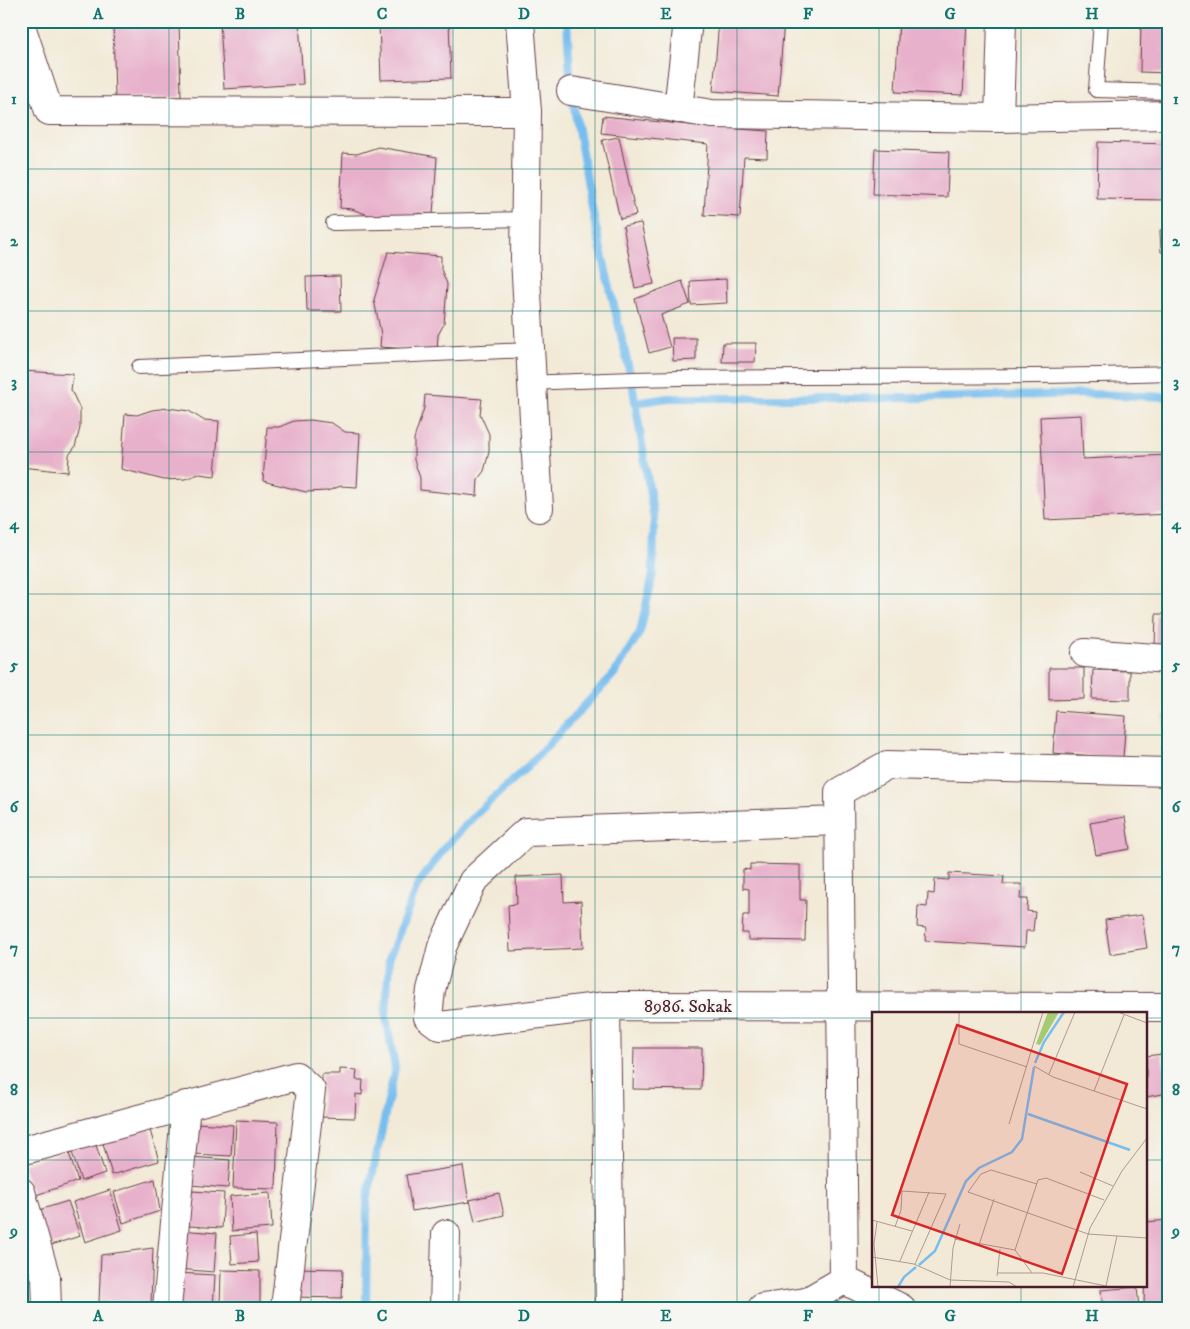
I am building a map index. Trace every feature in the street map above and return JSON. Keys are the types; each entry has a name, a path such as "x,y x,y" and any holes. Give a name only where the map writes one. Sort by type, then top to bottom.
{"street":[{"path":"520,21 527,112 526,219 530,350 539,508"},
{"path":"678,109 688,21"},
{"path":"999,118 1002,21"},
{"path":"21,26 48,111 527,112"},
{"path":"571,91 712,114 999,118 1169,115"},
{"path":"1085,652 1169,659"},
{"path":"844,1280 839,792 888,765 1169,772"},
{"name":"8986. Sokak","path":"839,821 526,832 473,881 442,947 431,990 428,1017 440,1026 606,1006 1169,1007"},
{"path":"606,1006 610,1308"},
{"path":"21,1151 296,1076 311,1090 284,1308"},
{"path":"167,1308 186,1105"},
{"path":"21,1192 46,1278 47,1308"},
{"path":"444,1308 446,1234"},
{"path":"762,1308 806,1302 844,1280"},
{"path":"844,1280 902,1308"}],"lane":[{"path":"1101,21 1096,90 1169,92"},
{"path":"333,223 526,219"},
{"path":"139,367 530,350"},
{"path":"532,383 624,378 1064,377 1169,373"}],"building":[{"path":"113,21 179,21 181,97 115,98"},
{"path":"220,21 299,21 303,84 224,89"},
{"path":"379,21 449,21 451,78 381,80"},
{"path":"719,21 784,21 778,96 713,91"},
{"path":"899,21 967,21 963,95 895,92"},
{"path":"1141,21 1169,21 1169,73 1140,72"},
{"path":"603,116 768,131 767,158 744,157 740,217 704,215 708,144 601,133"},
{"path":"619,137 636,215 620,219 602,140"},
{"path":"1098,142 1169,144 1169,200 1097,199"},
{"path":"378,147 437,157 433,215 419,213 395,220 379,219 352,209 340,208 343,153 357,154"},
{"path":"875,149 949,152 947,197 873,194"},
{"path":"641,223 654,284 635,288 623,226"},
{"path":"1160,230 1169,230 1169,252 1161,252"},
{"path":"388,252 441,256 441,269 447,284 444,324 438,335 437,351 380,347 381,334 374,300"},
{"path":"340,276 341,311 307,311 306,277"},
{"path":"726,279 727,303 691,305 690,281"},
{"path":"682,281 690,304 661,315 670,347 649,353 635,299"},
{"path":"672,338 696,338 696,360 673,361"},
{"path":"723,343 756,343 755,362 722,362"},
{"path":"21,371 73,374 71,390 80,409 80,428 75,447 69,455 68,472 21,467"},
{"path":"425,395 482,399 480,414 489,434 489,452 484,471 478,479 477,496 420,490 420,478 414,460 414,439 424,408"},
{"path":"168,408 189,411 203,420 219,421 215,476 199,474 185,479 164,480 121,469 125,414 137,415 152,410"},
{"path":"1081,415 1083,459 1168,455 1169,514 1045,520 1040,417"},
{"path":"310,420 332,423 345,432 360,433 357,487 341,486 327,491 306,492 263,481 267,427 279,427 294,421"},
{"path":"1156,614 1169,614 1169,648 1155,647"},
{"path":"1049,668 1084,668 1084,699 1049,700"},
{"path":"1093,670 1130,671 1130,700 1092,699"},
{"path":"1166,675 1169,675 1169,702 1164,702"},
{"path":"1056,711 1126,716 1123,758 1053,753"},
{"path":"1164,715 1169,716 1169,755 1162,755"},
{"path":"1125,817 1130,849 1096,855 1090,823"},
{"path":"750,864 800,865 800,900 806,900 805,941 748,940 748,933 742,933 743,915 749,915 749,889 743,888 743,869 750,870"},
{"path":"949,873 1004,876 1003,884 1021,884 1020,899 1028,899 1027,911 1035,912 1033,931 1026,931 1025,947 925,941 926,928 917,927 918,906 927,907 928,893 934,894 935,879 949,880"},
{"path":"563,875 564,902 581,901 583,948 510,951 508,905 517,904 516,877"},
{"path":"1142,915 1147,948 1110,954 1105,920"},
{"path":"634,1048 702,1048 701,1090 633,1089"},
{"path":"1162,1054 1168,1093 1148,1097 1148,1056"},
{"path":"340,1069 357,1070 356,1080 363,1080 362,1095 356,1094 355,1118 321,1117 322,1074 340,1074"},
{"path":"236,1120 278,1122 276,1189 233,1188"},
{"path":"194,1123 233,1125 231,1156 192,1154"},
{"path":"149,1127 159,1161 112,1175 102,1140"},
{"path":"95,1142 105,1173 81,1181 71,1149"},
{"path":"68,1150 78,1181 33,1196 22,1165"},
{"path":"192,1157 230,1160 228,1188 190,1185"},
{"path":"463,1166 469,1202 412,1211 406,1175"},
{"path":"155,1179 160,1211 123,1223 114,1192"},
{"path":"110,1190 122,1230 85,1242 73,1202"},
{"path":"191,1191 224,1193 222,1228 189,1226"},
{"path":"270,1193 272,1228 232,1231 230,1196"},
{"path":"499,1193 504,1215 475,1222 470,1200"},
{"path":"68,1201 80,1236 48,1246 36,1211"},
{"path":"1169,1220 1169,1304 1144,1306 1144,1286 1148,1286 1148,1222"},
{"path":"180,1230 217,1233 214,1272 177,1269"},
{"path":"256,1234 258,1262 232,1264 230,1236"},
{"path":"153,1248 151,1304 99,1302 101,1255"},
{"path":"294,1268 343,1269 342,1298 293,1297"},
{"path":"221,1270 260,1271 260,1306 220,1305"},
{"path":"178,1273 215,1275 213,1308 176,1307"},
{"path":"1137,1287 1139,1308 1103,1308 1101,1290"}],"waterway":[{"path":"366,1308 367,1200 395,1068 386,1017 389,959 417,886 446,846 475,815 529,765 614,674 640,632 653,574 654,519 632,382 595,224 571,91 567,21"},
{"path":"635,403 668,398 915,398 1093,394 1169,397"}]}
